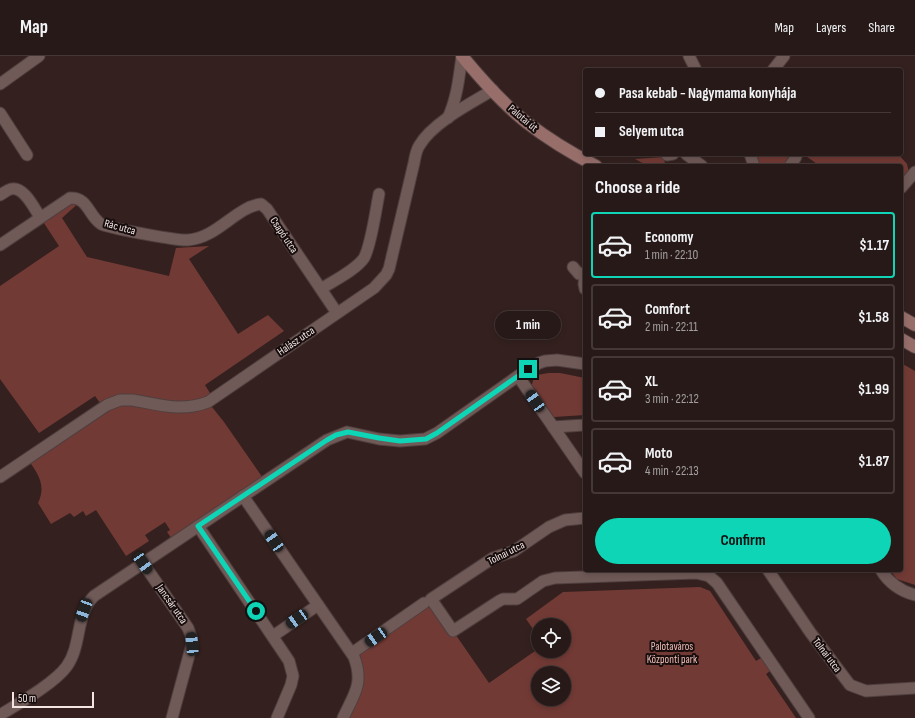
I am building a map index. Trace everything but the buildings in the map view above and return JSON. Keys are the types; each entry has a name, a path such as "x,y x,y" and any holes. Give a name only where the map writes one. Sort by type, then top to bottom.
{"main road":[{"name":"Palotai út","path":"462,56 493,90 526,121 558,145 592,164"},
{"path":"903,318 915,326"},
{"path":"903,339 915,347"}],"street":[{"path":"0,84 39,56"},
{"path":"448,118 457,92 462,56"},
{"path":"689,56 695,68"},
{"path":"775,68 784,56"},
{"name":"Halász utca","path":"0,477 96,412 114,402 133,400 182,408 198,406 208,402 374,288 386,275 389,269 416,154 424,139 448,118 493,90"},
{"path":"0,113 27,155"},
{"path":"689,156 699,164"},
{"path":"903,186 915,172"},
{"path":"0,196 9,189 16,188 23,192 40,217 0,245"},
{"path":"321,290 356,266 364,258 368,248 379,194"},
{"name":"Rác utca","path":"40,217 64,201 70,198 77,198 82,200 93,216 101,224 112,228 176,240 188,240 213,232"},
{"name":"Csapó utca","path":"213,232 252,205 261,204 267,209 337,313"},
{"path":"573,267 580,274 583,275"},
{"path":"0,715 58,676 67,666 73,653 80,621 88,604 94,596 327,440 336,435 348,432 400,441 426,439 539,363 552,360 583,364"},
{"path":"518,376 583,470"},
{"path":"553,427 583,425"},
{"path":"243,496 352,653 358,668 359,678 356,690 343,718"},
{"name":"Tolnai utca","path":"352,653 493,558 514,551 549,527 565,520 583,518"},
{"path":"198,526 289,661 293,676 291,685 277,718"},
{"name":"Jancsár utca","path":"143,563 188,628 191,636 192,644 172,718"},
{"name":"Tolnai utca","path":"769,572 810,632 850,685 866,691 915,688"},
{"path":"882,572 894,586 915,595"},
{"path":"428,601 453,631 499,601 503,599 517,599 543,581 554,578 696,573 709,576 717,582 809,718"},
{"path":"273,636 318,605"}],"green space":[{"path":"754,156 787,156 790,162 789,164 756,164"},
{"path":"806,156 900,156 907,164 909,173 903,180 903,164 817,164"},
{"path":"663,157 665,164 644,164 635,159"},
{"path":"82,200 62,218 87,257 169,276 176,248 209,246 189,259 238,334 268,315 284,331 205,385 213,398 208,402 224,422 265,481 174,542 167,532 170,530 165,522 145,535 149,541 126,556 96,510 86,516 83,511 74,517 70,513 51,524 38,503 41,496 40,479 27,458 103,407 95,396 39,433 0,379 0,286 59,246 40,217 53,209"},
{"path":"903,364 915,371 915,585 897,579 892,572 903,572"},
{"path":"560,373 583,378 583,415 554,417 532,385 535,377"},
{"name":"Palotaváros Központi park","path":"700,587 710,591 756,661 766,655 773,669 766,674 796,718 343,718 356,690 352,653 431,599 489,683 531,654 531,658 571,658 571,618 531,618 531,626 526,619 563,592"}],"route":[{"path":"256,611 198,526 336,435 348,432 400,441 426,439 437,433 528,369"}]}
